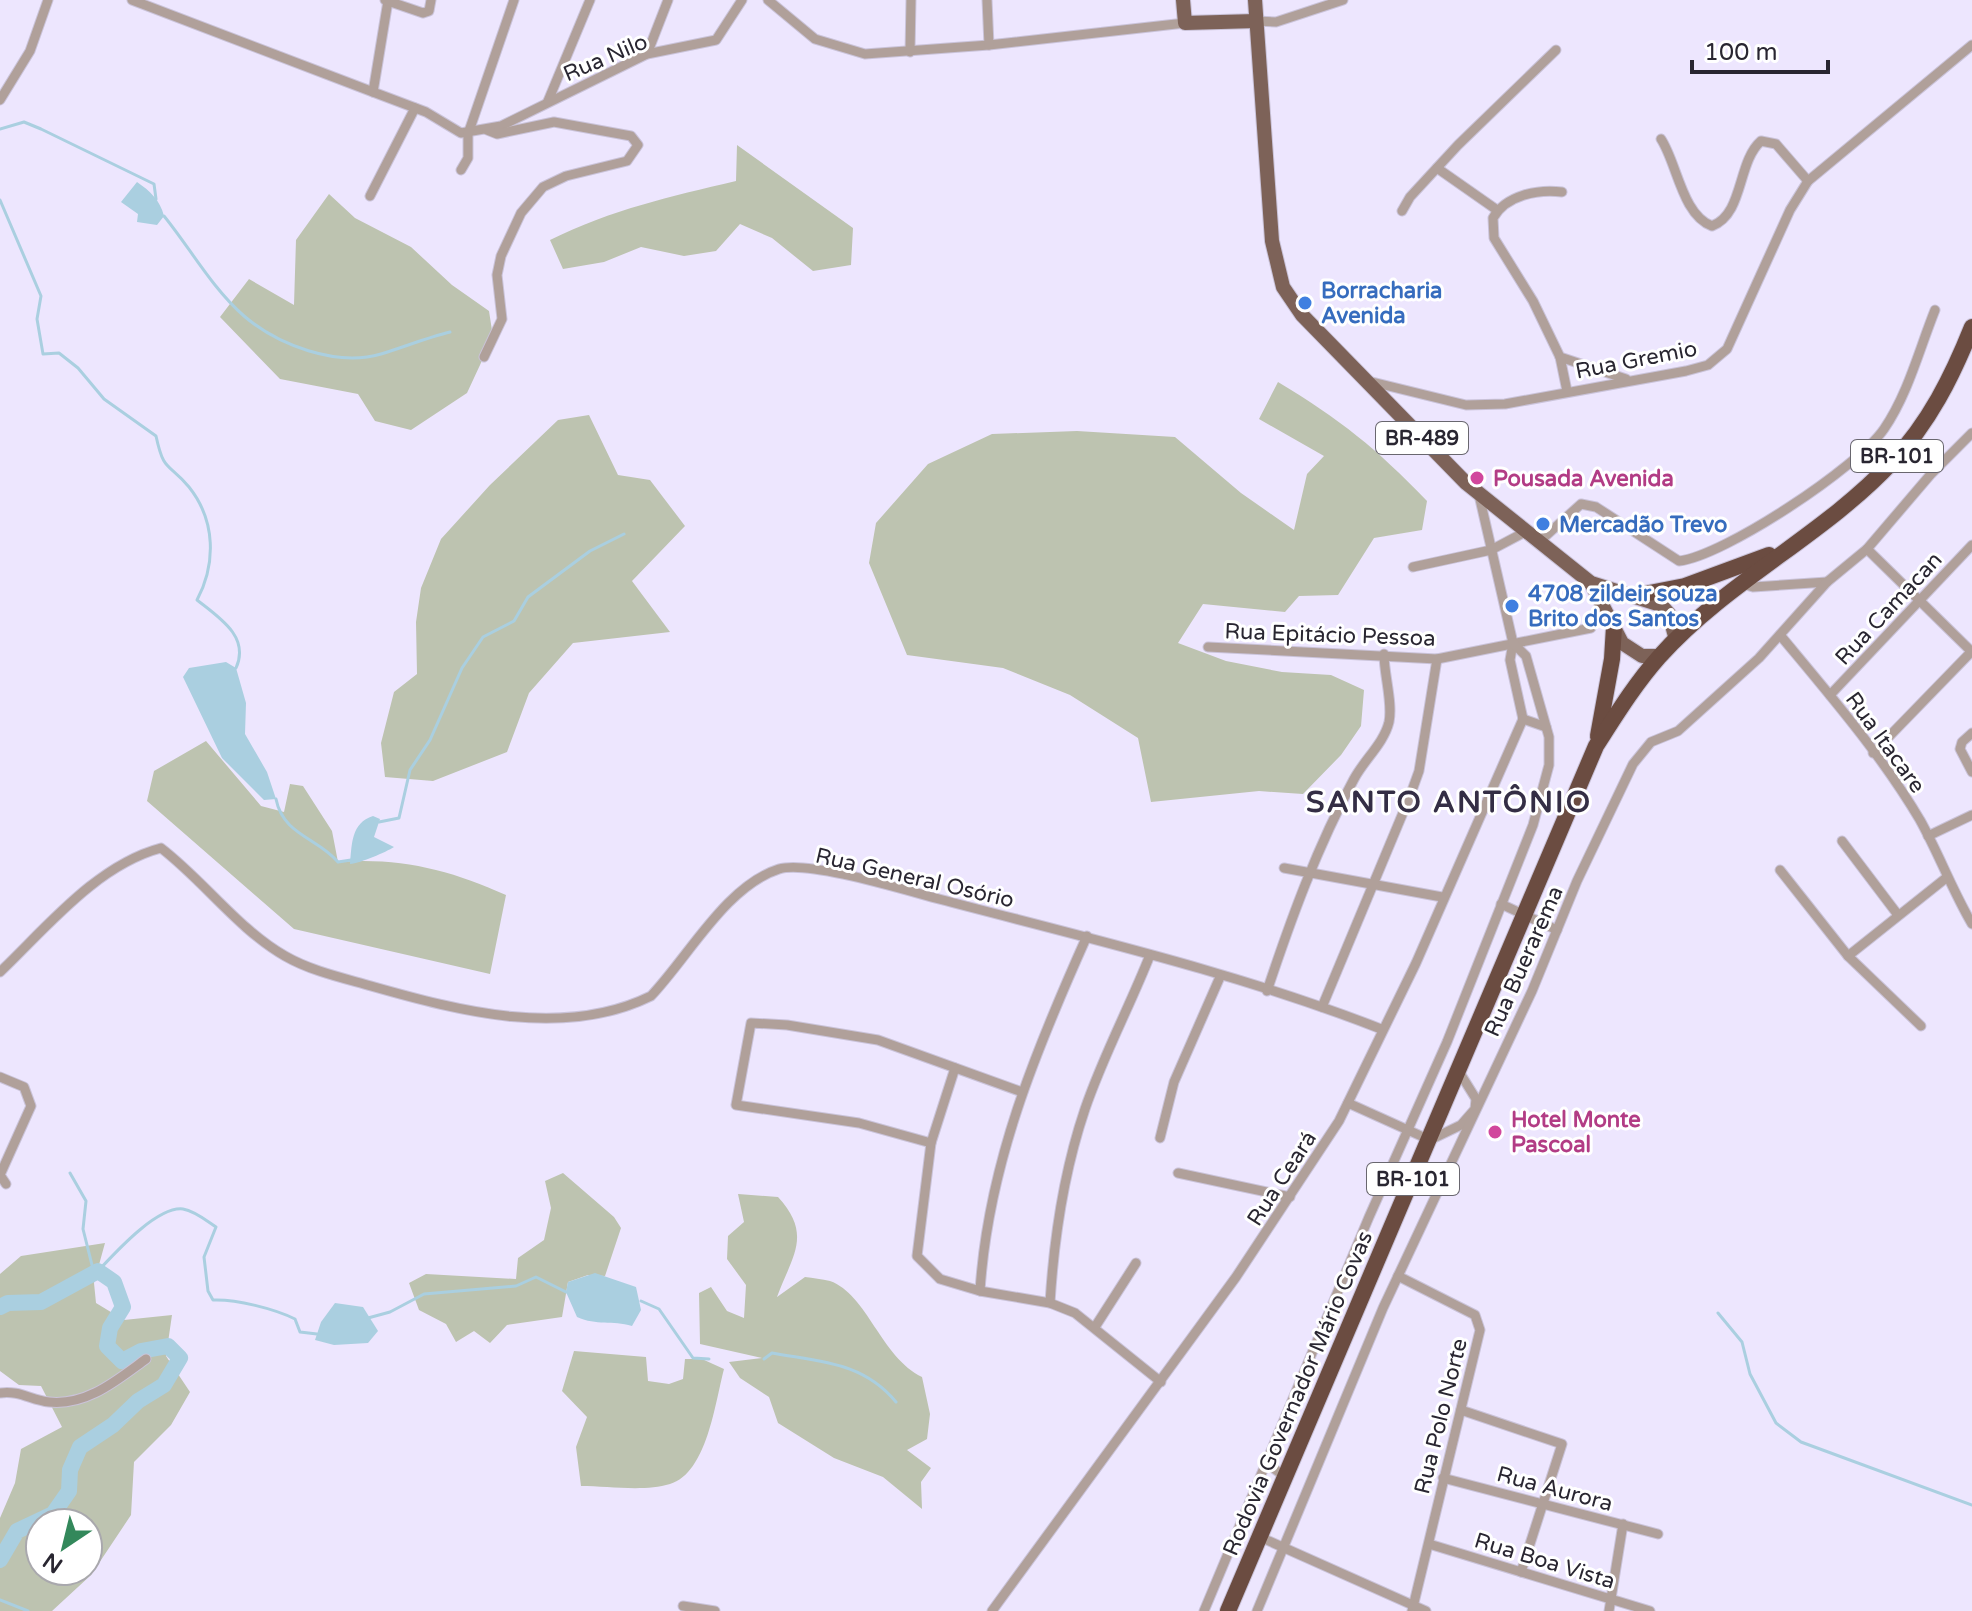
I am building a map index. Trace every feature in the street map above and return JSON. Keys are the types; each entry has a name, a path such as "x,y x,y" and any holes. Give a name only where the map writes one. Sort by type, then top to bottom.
{"highway":[{"name":"Rodovia Governador Mário Covas","path":"1228,1611 1596,746 1660,656 1676,640 1739,583 1856,495 1905,447 1947,384 1972,327"},
{"path":"1631,595 1685,586 1782,550"},
{"name":"BR-489","path":"1596,746 1612,659 1614,627"}],"main road":[{"path":"1183,0 1185,23 1256,21"},
{"name":"BR-489","path":"1255,0 1272,241 1278,272 1302,315 1479,495 1591,583 1630,650 1642,656 1660,656"},
{"name":"BR-489","path":"1591,583 1661,605 1669,614 1676,640"},
{"path":"1608,610 1631,595"}],"street":[{"path":"0,100 25,61 48,0"},
{"path":"132,0 415,108 468,134"},
{"path":"373,92 387,1 423,13 429,11 431,0"},
{"path":"461,170 468,158 468,134 514,0"},
{"path":"548,101 590,0"},
{"path":"647,54 668,0"},
{"name":"Rua Nilo","path":"468,134 527,115 548,101 647,54 716,40 742,0"},
{"path":"768,0 803,31 830,45 865,54 989,45 1185,23"},
{"path":"910,52 911,0"},
{"path":"987,0 989,45"},
{"path":"1256,21 1276,22 1343,0"},
{"name":"Rua Gremio","path":"1365,379 1475,406 1505,404 1686,371 1720,357 1735,334 1790,210 1808,181 1972,45"},
{"path":"1402,211 1437,168 1556,50"},
{"path":"370,196 415,108"},
{"path":"484,357 502,319 497,275 501,256 521,213 543,187 566,176 627,161 638,145 631,136 554,122 497,134 487,130"},
{"path":"1661,139 1672,156 1687,198 1707,225 1717,225 1728,210 1740,190 1748,157 1761,141 1776,144 1808,181"},
{"path":"1437,168 1497,210"},
{"path":"1562,192 1523,196 1497,210 1491,223 1494,238 1533,301 1560,357 1567,391"},
{"path":"1539,542 1581,504 1596,507 1679,561 1753,528 1825,483 1881,433 1899,404 1935,310"},
{"path":"1560,357 1631,381"},
{"name":"Rua Buerarema","path":"1257,1611 1398,1276 1612,805 1641,753 1651,742 1678,731 1780,635 1827,582 1867,549 1931,474 1972,433"},
{"path":"1479,495 1513,643 1510,660 1523,719 1546,727"},
{"path":"1413,567 1491,550 1525,532"},
{"name":"Rua Camacan","path":"1830,695 1972,545"},
{"path":"1867,549 1972,652 1873,753"},
{"path":"1739,583 1753,587 1827,582"},
{"name":"Rua Epitácio Pessoa","path":"1208,647 1437,659 1591,628"},
{"name":"Rua Itacare","path":"1780,635 1873,753 1928,836 1946,878 1972,924"},
{"path":"1204,1611 1265,1462 1409,1131 1501,904 1545,783 1550,748 1546,727 1526,656 1513,643"},
{"path":"1267,991 1309,873 1354,779 1387,728 1390,705 1385,686 1384,654"},
{"path":"1322,1007 1419,771 1437,659"},
{"name":"Rua Ceará","path":"998,1609 1290,1197 1348,1103 1381,1029 1416,963 1442,897 1523,719"},
{"path":"1972,733 1962,742 1960,749 1972,772"},
{"path":"1928,836 1972,815"},
{"path":"1842,841 1898,915"},
{"name":"Rua General Osório","path":"0,972 105,876 141,853 161,848 255,934 285,956 339,977 498,1017 556,1018 637,1002 651,996 745,887 792,867 876,882 1087,936 1322,1007 1381,1029"},
{"path":"1284,868 1442,897"},
{"path":"1780,870 1848,956 1921,1026"},
{"path":"1848,956 1946,878"},
{"path":"1501,904 1557,930"},
{"path":"980,1291 988,1221 1022,1092 1050,1018 1087,936"},
{"path":"1050,1303 1055,1240 1075,1143 1099,1074 1150,955"},
{"path":"1160,1138 1174,1082 1220,977"},
{"path":"931,1143 859,1123 736,1105 751,1023 787,1025 878,1040 1022,1092"},
{"path":"955,1068 931,1143 917,1256 940,1279 980,1291 1050,1303 1095,1327 1161,1382"},
{"path":"1348,1103 1430,1140 1461,1125 1475,1109 1476,1099 1458,1070"},
{"path":"0,1077 24,1087 31,1106 5,1158 0,1175 6,1184"},
{"path":"1178,1173 1290,1197"},
{"path":"1095,1327 1136,1263"},
{"name":"Rua Polo Norte","path":"1398,1276 1475,1315 1480,1330 1412,1608"},
{"path":"0,1393 18,1391 46,1402 71,1403 115,1382 146,1359"},
{"path":"1461,1410 1563,1445 1521,1572"},
{"path":"1265,1462 1284,1476"},
{"name":"Rua Aurora","path":"1443,1478 1658,1534"},
{"path":"1609,1611 1623,1524"},
{"path":"1260,1537 1412,1608 1426,1611"},
{"name":"Rua Boa Vista","path":"1429,1544 1650,1611"},
{"path":"683,1606 715,1611"}],"green space":[{"path":"737,145 853,228 851,265 813,271 772,238 740,224 716,251 684,256 641,247 604,262 563,269 550,240 619,212 736,181"},
{"path":"329,194 355,218 411,247 452,285 489,311 493,337 467,393 411,430 375,421 358,394 280,379 220,317 249,279 294,305 296,240"},
{"path":"1278,382 1357,436 1427,501 1422,530 1374,538 1338,595 1299,596 1285,612 1203,604 1178,643 1226,661 1282,672 1331,675 1364,690 1361,726 1341,755 1303,794 1259,791 1151,802 1138,738 1070,695 1003,668 907,655 869,563 876,523 928,464 992,434 1077,431 1175,437 1241,493 1294,530 1307,474 1324,456 1259,419"},
{"path":"589,415 618,475 650,480 685,526 632,581 670,632 573,643 529,693 507,752 433,781 385,777 381,743 394,692 417,674 416,622 421,588 441,539 490,485 558,420"},
{"path":"206,741 261,806 284,812 290,784 303,786 332,831 338,862 382,862 424,867 506,895 490,974 294,929 147,801 154,771"},
{"path":"563,1173 614,1217 621,1228 605,1276 588,1275 568,1282 562,1317 507,1325 490,1343 474,1331 456,1342 446,1324 419,1310 409,1283 426,1274 516,1279 518,1258 544,1240 551,1208 545,1181"},
{"path":"738,1194 778,1197 795,1223 796,1246 777,1297 805,1277 830,1281 843,1288 896,1355 922,1377 930,1414 927,1439 907,1450 931,1468 921,1482 922,1509 883,1477 834,1458 778,1423 769,1397 740,1378 729,1362 762,1358 700,1344 699,1293 711,1287 727,1311 744,1318 746,1285 727,1259 728,1236 744,1222"},
{"path":"105,1243 94,1283 96,1303 124,1320 172,1315 166,1356 190,1392 171,1425 134,1462 131,1515 104,1556 104,1507 24,1507 24,1587 78,1587 52,1611 0,1611 0,1518 15,1483 21,1449 62,1427 41,1386 19,1385 0,1371 0,1274 21,1256"},
{"path":"574,1351 646,1357 648,1381 669,1384 683,1379 685,1359 702,1359 724,1369 708,1435 693,1466 683,1477 670,1484 649,1488 581,1486 576,1447 587,1417 562,1391"}],"water":[{"path":"137,182 160,205 164,216 157,225 137,222 138,214 121,202"},
{"path":"226,662 236,668 246,703 245,734 267,772 276,799 264,800 222,758 183,677 189,668"},
{"path":"373,816 380,819 374,837 394,847 350,864 357,829"},
{"path":"595,1273 636,1287 641,1310 632,1326 577,1317 566,1292 568,1282"},
{"path":"335,1303 363,1307 378,1331 368,1343 334,1345 315,1340 321,1322"}],"waterway":[{"path":"0,129 24,122 41,129 154,184 156,199"},
{"path":"0,200 41,296 37,319 43,354 59,353 78,368 104,399 156,436 164,462 198,500 208,528 210,557 208,572 197,600 223,621 236,638 239,647 236,668"},
{"path":"164,216 232,305 258,326 290,344 327,355 364,357 450,332"},
{"path":"379,822 399,818 410,770 430,740 462,668 483,637 514,621 528,597 590,551 624,534"},
{"path":"276,799 280,811 293,828 338,862 351,860"},
{"path":"70,1173 86,1201 83,1229 94,1273"},
{"path":"98,1271 149,1223 173,1210 187,1210 216,1227 204,1257 208,1291 213,1300 244,1303 277,1312 295,1319 300,1332 317,1334"},
{"path":"0,1307 8,1303 41,1302 98,1271 114,1282 123,1307 110,1328 107,1346 122,1361 141,1351 168,1346 180,1358 164,1385 138,1401 113,1425 80,1447 70,1470 69,1491 53,1514 17,1531 0,1560"},
{"path":"368,1318 390,1312 424,1294 516,1286 536,1277 566,1292"},
{"path":"641,1301 659,1309 693,1358 709,1359"},
{"path":"1718,1313 1742,1342 1750,1374 1776,1423 1801,1442 1972,1505"},
{"path":"764,1359 772,1353 840,1366 870,1379 896,1402"},
{"path":"0,1600 28,1611"}],"place":[{"name":"Borracharia Avenida","path":"1305,303"},
{"name":"Pousada Avenida","path":"1477,478"},
{"name":"Mercadão Trevo","path":"1543,524"},
{"name":"4708 zildeir souza Brito dos Santos","path":"1512,606"},
{"name":"Hotel Monte Pascoal","path":"1495,1132"}],"district":[{"name":"SANTO ANTÔNIO","path":"1449,802"}]}
